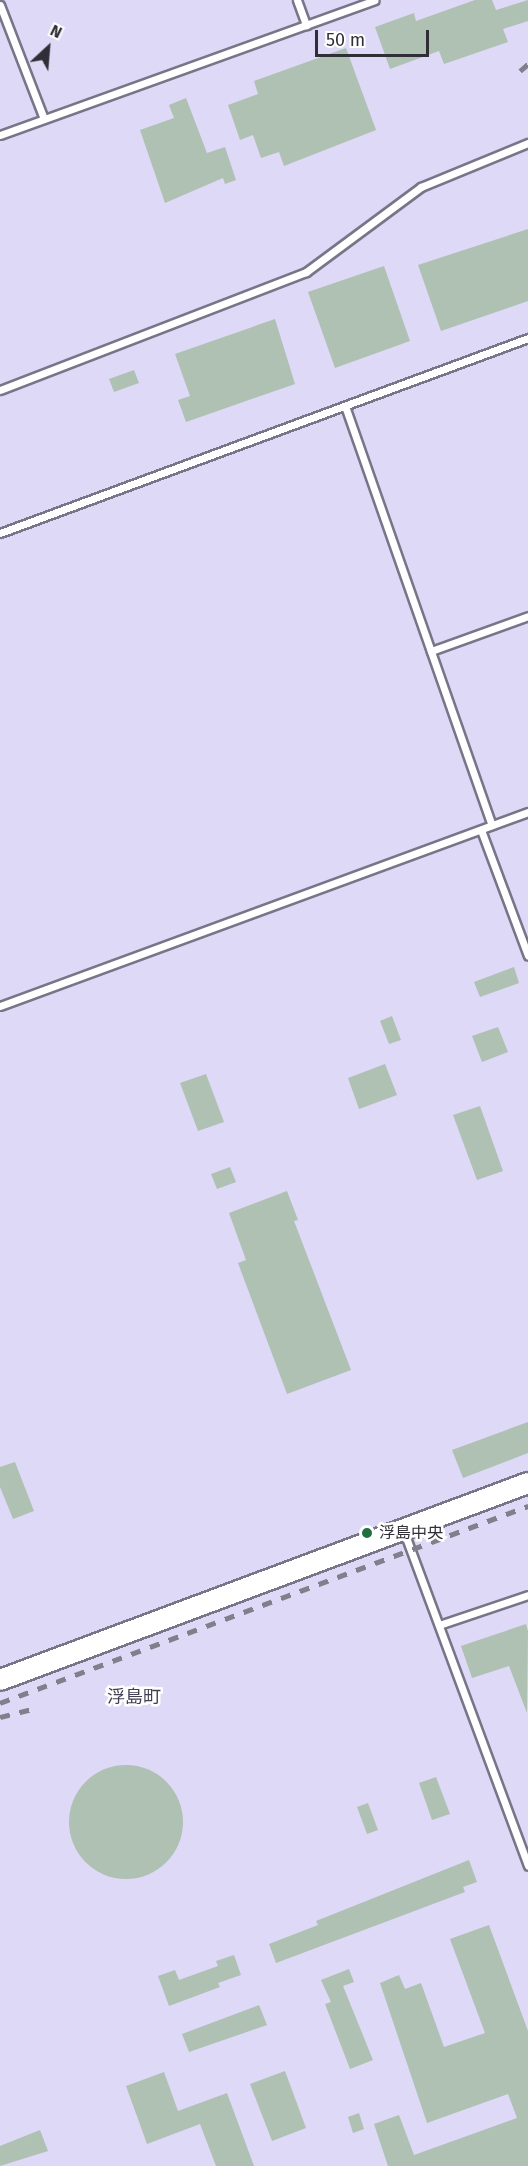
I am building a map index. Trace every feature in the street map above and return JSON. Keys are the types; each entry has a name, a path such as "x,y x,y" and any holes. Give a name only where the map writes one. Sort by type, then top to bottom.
{"street":[{"path":"0,1680 528,1483"}],"lane":[{"path":"297,0 306,25"},
{"path":"0,135 374,0"},
{"path":"0,5 44,119"},
{"path":"0,390 306,272 420,187 528,142"},
{"path":"0,533 528,338"},
{"path":"345,406 492,825"},
{"path":"430,651 528,616"},
{"path":"0,1006 528,812"},
{"path":"481,830 526,945 528,956"},
{"path":"404,1530 528,1866"},
{"path":"439,1625 528,1595"}],"shaded area":[{"path":"0,0 528,0 528,2166 0,2166"}],"building":[{"path":"475,0 492,0 496,10 528,0 528,21 503,29 508,42 444,64 439,51 390,69 375,27 414,13 416,21"},
{"path":"346,48 376,130 284,166 279,152 261,158 253,135 240,140 228,105 258,94 254,81"},
{"path":"186,98 207,153 225,147 236,180 225,184 223,178 165,203 140,130 174,118 169,105"},
{"path":"528,229 528,301 441,331 418,265"},
{"path":"384,266 410,341 335,368 308,292"},
{"path":"275,319 295,384 186,422 178,400 190,396 175,354"},
{"path":"134,370 139,383 114,392 109,379"},
{"path":"514,967 519,983 480,997 474,982"},
{"path":"392,1016 401,1040 389,1044 380,1021"},
{"path":"498,1027 508,1052 482,1062 472,1036"},
{"path":"385,1064 397,1095 359,1109 348,1078"},
{"path":"206,1074 224,1122 198,1131 180,1083"},
{"path":"480,1106 503,1171 477,1180 453,1115"},
{"path":"230,1167 236,1182 217,1189 211,1174"},
{"path":"287,1191 298,1220 294,1221 351,1370 287,1394 238,1263 246,1260 229,1213"},
{"path":"528,1422 528,1453 463,1478 452,1450"},
{"path":"15,1462 34,1511 13,1519 0,1487 0,1467"},
{"path":"526,1624 528,1631 527,1713 509,1666 472,1678 461,1646"},
{"path":"126,1765 148,1770 166,1782 178,1800 183,1822 178,1844 166,1862 148,1874 126,1879 104,1874 86,1862 74,1844 69,1822 74,1800 86,1782 104,1770"},
{"path":"436,1777 450,1814 432,1820 419,1783"},
{"path":"368,1803 378,1830 367,1834 357,1807"},
{"path":"469,1860 477,1882 463,1887 465,1892 276,1963 269,1944 318,1925 316,1921"},
{"path":"489,1925 528,2031 528,2166 388,2166 374,2124 399,2115 414,2155 517,2118 508,2094 427,2123 380,1983 399,1975 405,1989 421,1983 444,2047 485,2033 450,1939"},
{"path":"234,1955 241,1975 218,1983 220,1987 169,2006 158,1976 175,1970 179,1980 218,1966 216,1961"},
{"path":"349,1969 354,1982 343,1986 373,2060 350,2069 325,2004 331,2002 321,1980"},
{"path":"259,2005 267,2025 189,2052 182,2034"},
{"path":"285,2071 306,2128 272,2141 250,2084"},
{"path":"164,2072 178,2111 227,2093 254,2166 216,2166 200,2124 147,2144 126,2086"},
{"path":"359,2113 364,2129 353,2133 348,2117"},
{"path":"40,2130 48,2151 0,2166 0,2146"}],"railway":[{"path":"520,71 528,64"},
{"path":"0,1703 528,1506"},
{"path":"0,1717 31,1709"}],"place":[{"name":"浮島中央","path":"367,1533"}],"district":[{"name":"浮島町","path":"134,1697"}]}
